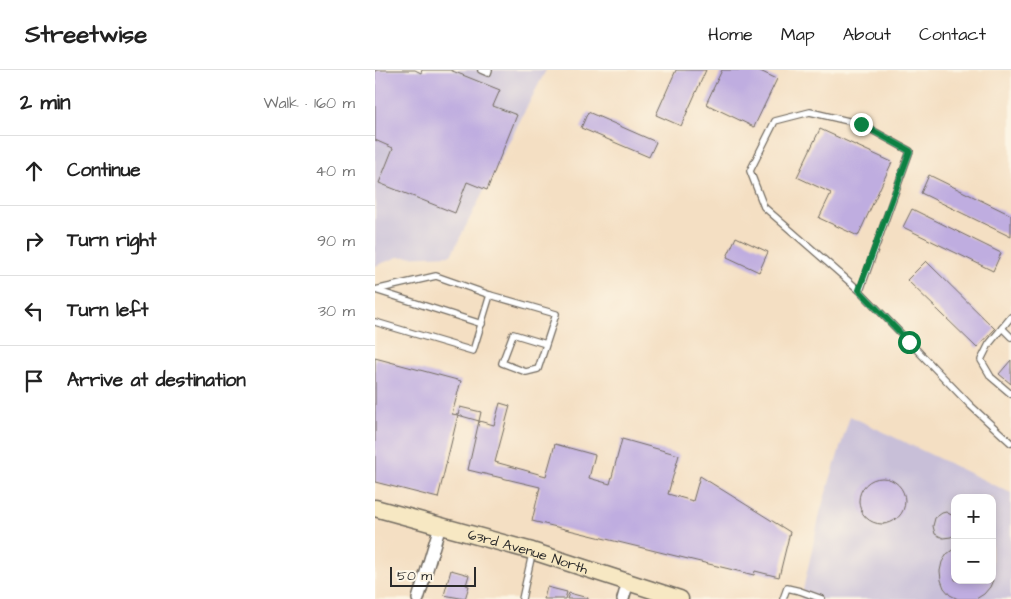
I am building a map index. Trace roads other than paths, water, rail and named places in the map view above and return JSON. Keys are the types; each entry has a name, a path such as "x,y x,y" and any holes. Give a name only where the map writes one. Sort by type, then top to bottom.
{"street":[{"name":"63rd Avenue North","path":"375,508 532,551 680,599"},
{"path":"417,599 440,526"},
{"path":"623,599 628,582"}],"lane":[{"path":"481,70 488,73 489,70"},
{"path":"859,290 910,151 861,124 810,112 775,121 750,171 764,206 859,290 971,406 1011,443"},
{"path":"375,290 436,276 490,295 556,314 538,370 526,372 502,363 513,334 546,344"},
{"path":"375,290 482,324"},
{"path":"375,322 473,351 490,295"},
{"path":"1011,317 989,344 981,360 991,377 1011,394"},
{"path":"1002,328 1011,337"},
{"path":"522,599 532,551"},
{"path":"783,599 787,588 822,599"}]}
